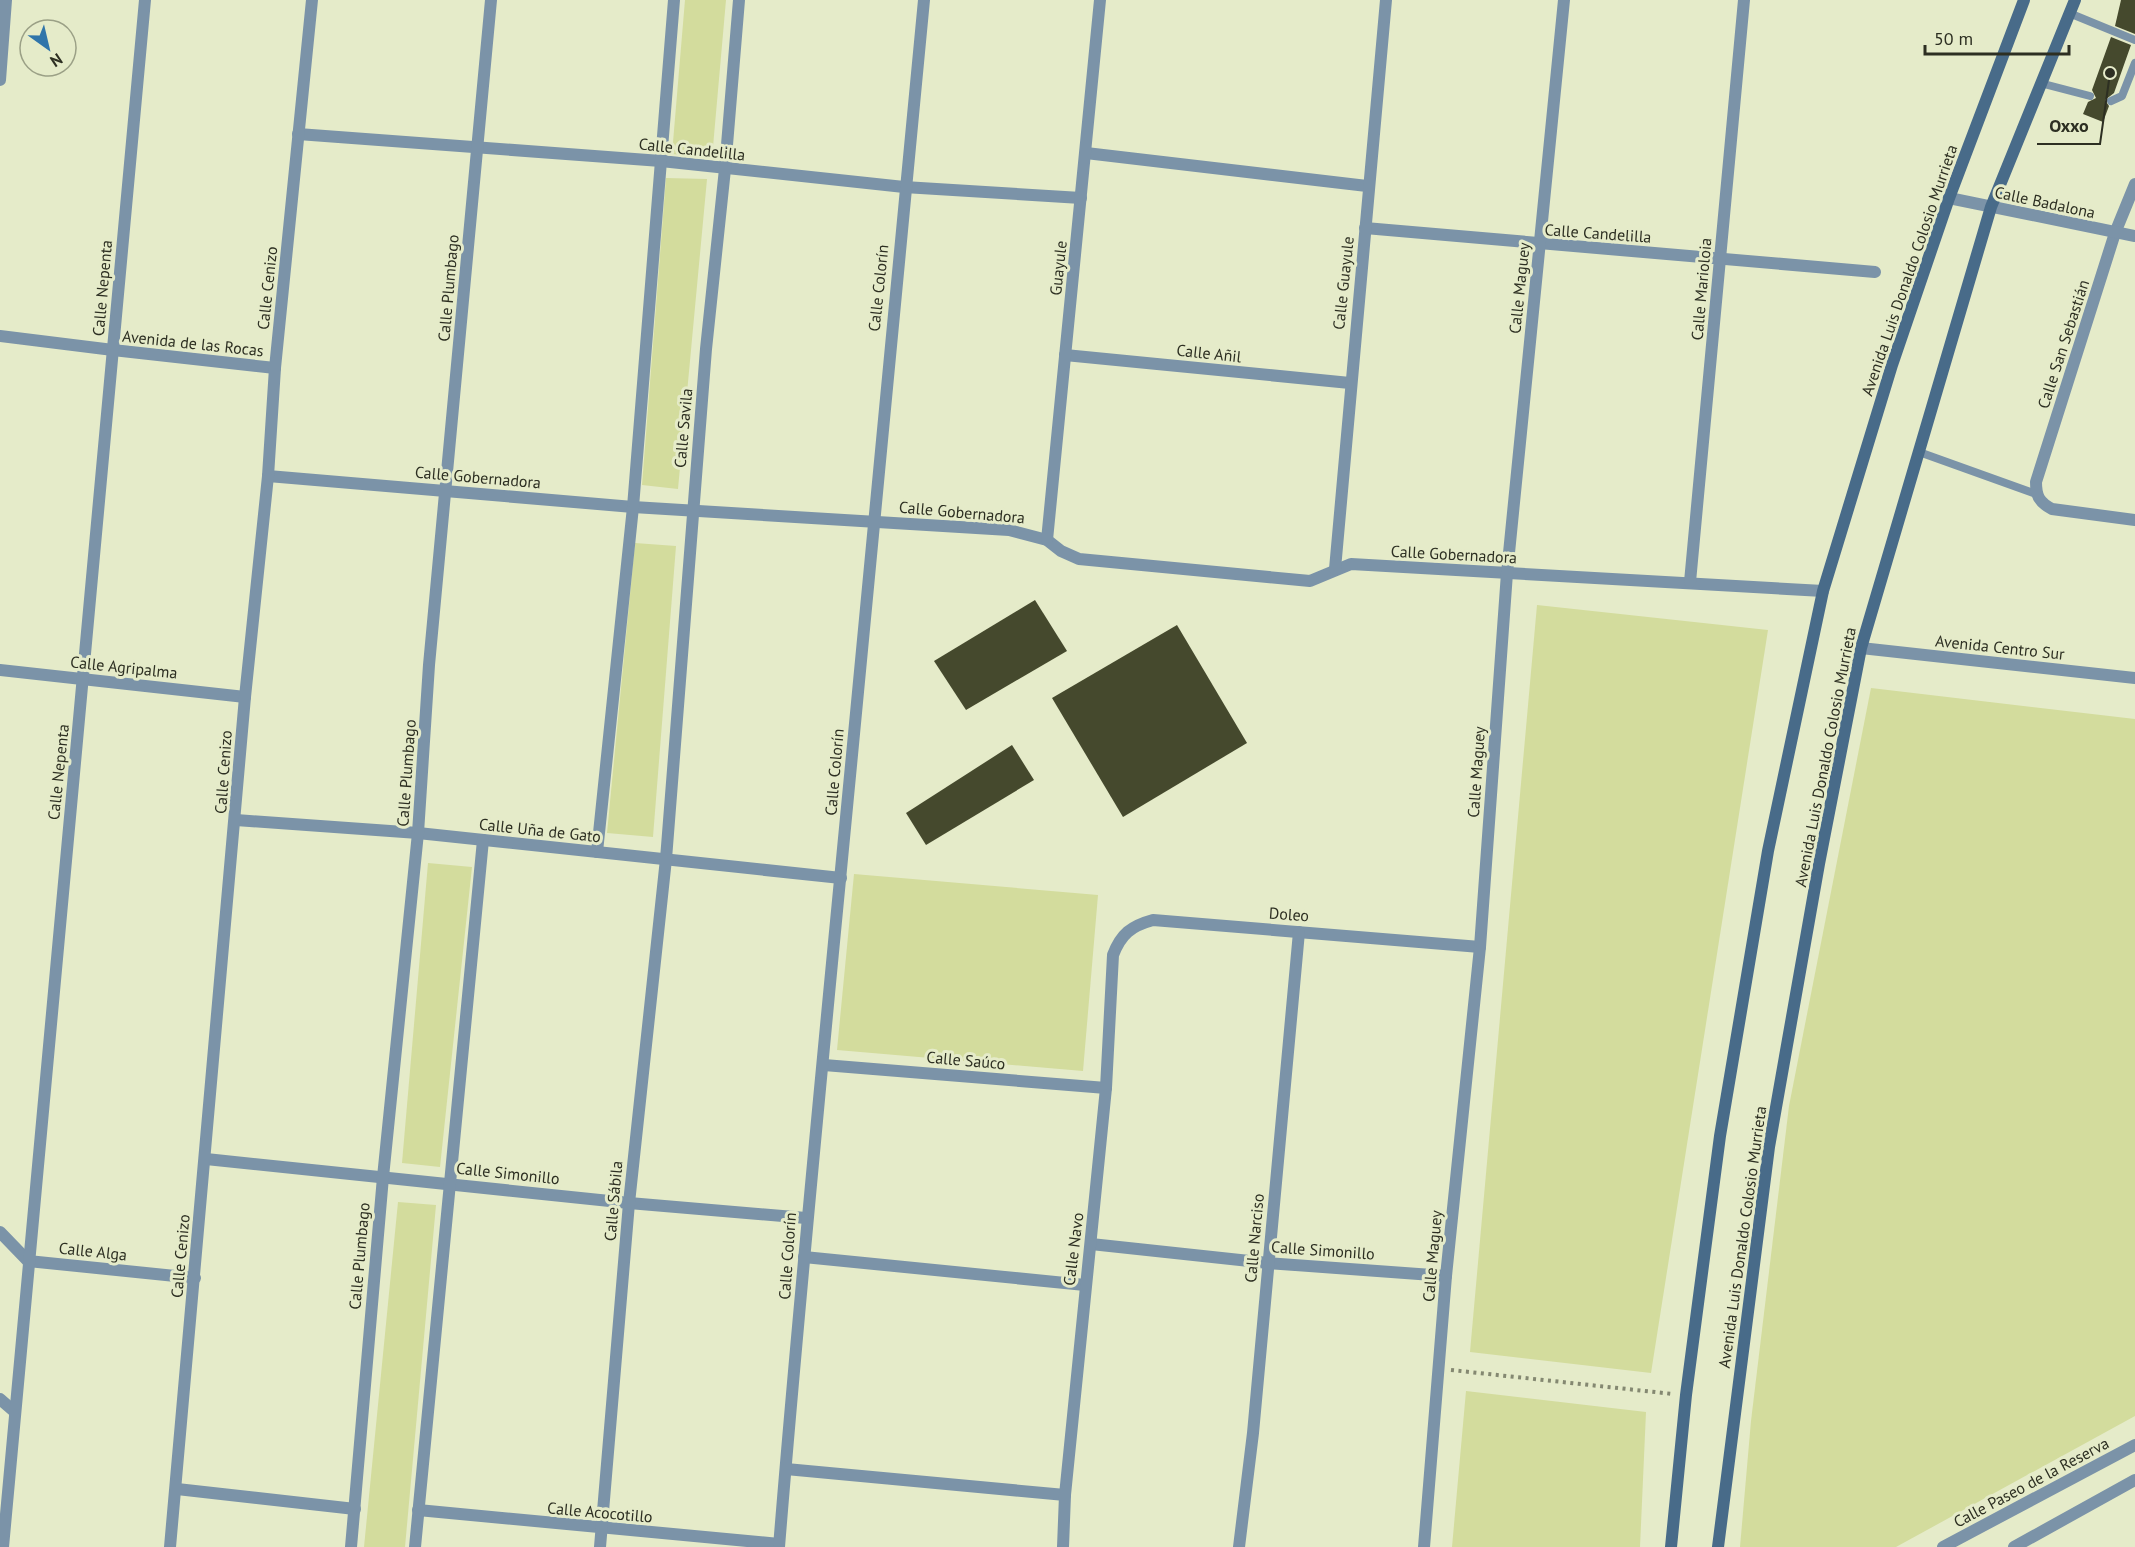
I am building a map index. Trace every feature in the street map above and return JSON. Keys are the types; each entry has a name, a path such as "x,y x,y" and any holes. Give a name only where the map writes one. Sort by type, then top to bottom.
{"main road":[{"name":"Avenida Luis Donaldo Colosio Murrieta","path":"1671,1547 1686,1395 1719,1136 1758,908 1823,591 1892,365 1948,198 2024,0"},
{"name":"Avenida Luis Donaldo Colosio Murrieta","path":"1719,1545 1769,1147 1819,864 1861,648 1991,207 2075,0"}],"street":[{"path":"0,80 6,0"},
{"name":"Calle Nepenta","path":"3,1547 145,0"},
{"name":"Calle Cenizo","path":"170,1547 177,1489 245,697 268,476 275,368 312,0"},
{"name":"Calle Plumbago","path":"351,1547 383,1177 418,833 429,665 491,0"},
{"path":"597,852 633,507 674,0"},
{"name":"Calle Savila","path":"666,859 693,512 739,0"},
{"name":"Calle Colorín","path":"779,1546 806,1218 824,1065 904,187 924,0"},
{"name":"Guayule","path":"1047,540 1100,0"},
{"name":"Calle Guayule","path":"1335,569 1367,186 1386,0"},
{"name":"Calle Maguey","path":"1424,1547 1446,1276 1480,946 1507,573 1563,0"},
{"name":"Calle Marioloia","path":"1690,582 1744,0"},
{"name":"Calle Candelilla","path":"298,134 661,161 904,187 1081,198"},
{"path":"1086,153 1367,186"},
{"name":"Calle San Sebastián","path":"2036,494 2036,482 2115,233 2135,184"},
{"name":"Calle Badalona","path":"1948,198 2135,236"},
{"name":"Calle Candelilla","path":"1365,228 1540,245 1875,272"},
{"name":"Avenida de las Rocas","path":"0,336 113,351 275,368"},
{"name":"Calle Añil","path":"1065,355 1350,383"},
{"name":"Calle Gobernadora","path":"268,476 693,512 1009,530 1047,540 1061,551 1079,559 1310,581 1351,564 1823,591"},
{"path":"2036,494 2041,503 2052,509 2135,520"},
{"name":"Avenida Centro Sur","path":"1861,648 2135,678"},
{"name":"Calle Agripalma","path":"0,670 245,697"},
{"name":"Calle Uña de Gato","path":"236,820 418,833 841,878"},
{"path":"415,1547 448,1184 483,840"},
{"name":"Calle Sábila","path":"600,1547 629,1203 666,859"},
{"name":"Doleo","path":"1113,955 1120,938 1135,925 1153,920 1480,946"},
{"name":"Calle Narciso","path":"1239,1547 1253,1433 1299,932"},
{"name":"Calle Navo","path":"1063,1547 1065,1495 1106,1088 1113,955"},
{"name":"Calle Saúco","path":"824,1065 1106,1088"},
{"name":"Calle Simonillo","path":"206,1160 629,1203 806,1218"},
{"path":"0,1232 28,1261"},
{"name":"Calle Simonillo","path":"1091,1244 1268,1263 1446,1276"},
{"path":"804,1257 1085,1285"},
{"name":"Calle Alga","path":"28,1261 195,1278"},
{"path":"0,1399 15,1412"},
{"name":"Calle Paseo de la Reserva","path":"1943,1547 2135,1445"},
{"path":"786,1469 1065,1495"},
{"path":"2013,1547 2135,1480"},
{"path":"177,1489 355,1509"},
{"name":"Calle Acocotillo","path":"418,1510 779,1546"}],"lane":[{"path":"2069,13 2135,40"},
{"path":"2111,101 2122,96 2135,63"},
{"path":"2040,82 2090,96"},
{"path":"1919,452 2036,494"}],"path":[{"path":"1438,1369 1686,1395"}],"green space":[{"path":"685,0 726,0 712,158 672,154"},
{"path":"666,178 707,179 678,489 642,485"},
{"path":"635,543 676,546 653,837 607,833"},
{"path":"1537,605 1768,630 1651,1373 1470,1352"},
{"path":"1871,688 2135,719 2135,1416 1896,1547 1740,1547 1751,1421 1789,1106"},
{"path":"428,863 472,867 440,1167 402,1163"},
{"path":"854,874 1098,895 1083,1071 837,1050"},
{"path":"398,1202 436,1205 405,1547 364,1547"},
{"path":"1466,1391 1646,1412 1640,1547 1452,1547"}],"building":[{"path":"2121,0 2135,0 2135,34 2115,26"},
{"path":"2111,37 2131,45 2114,93 2105,100 2109,106 2103,122 2083,114 2088,102 2096,98 2092,90"},
{"path":"1035,600 1067,651 966,710 934,661"},
{"path":"1177,625 1247,743 1123,817 1052,698"},
{"path":"1012,745 1034,780 926,845 906,813"}],"place":[{"name":"Oxxo","path":"2110,73"}]}
